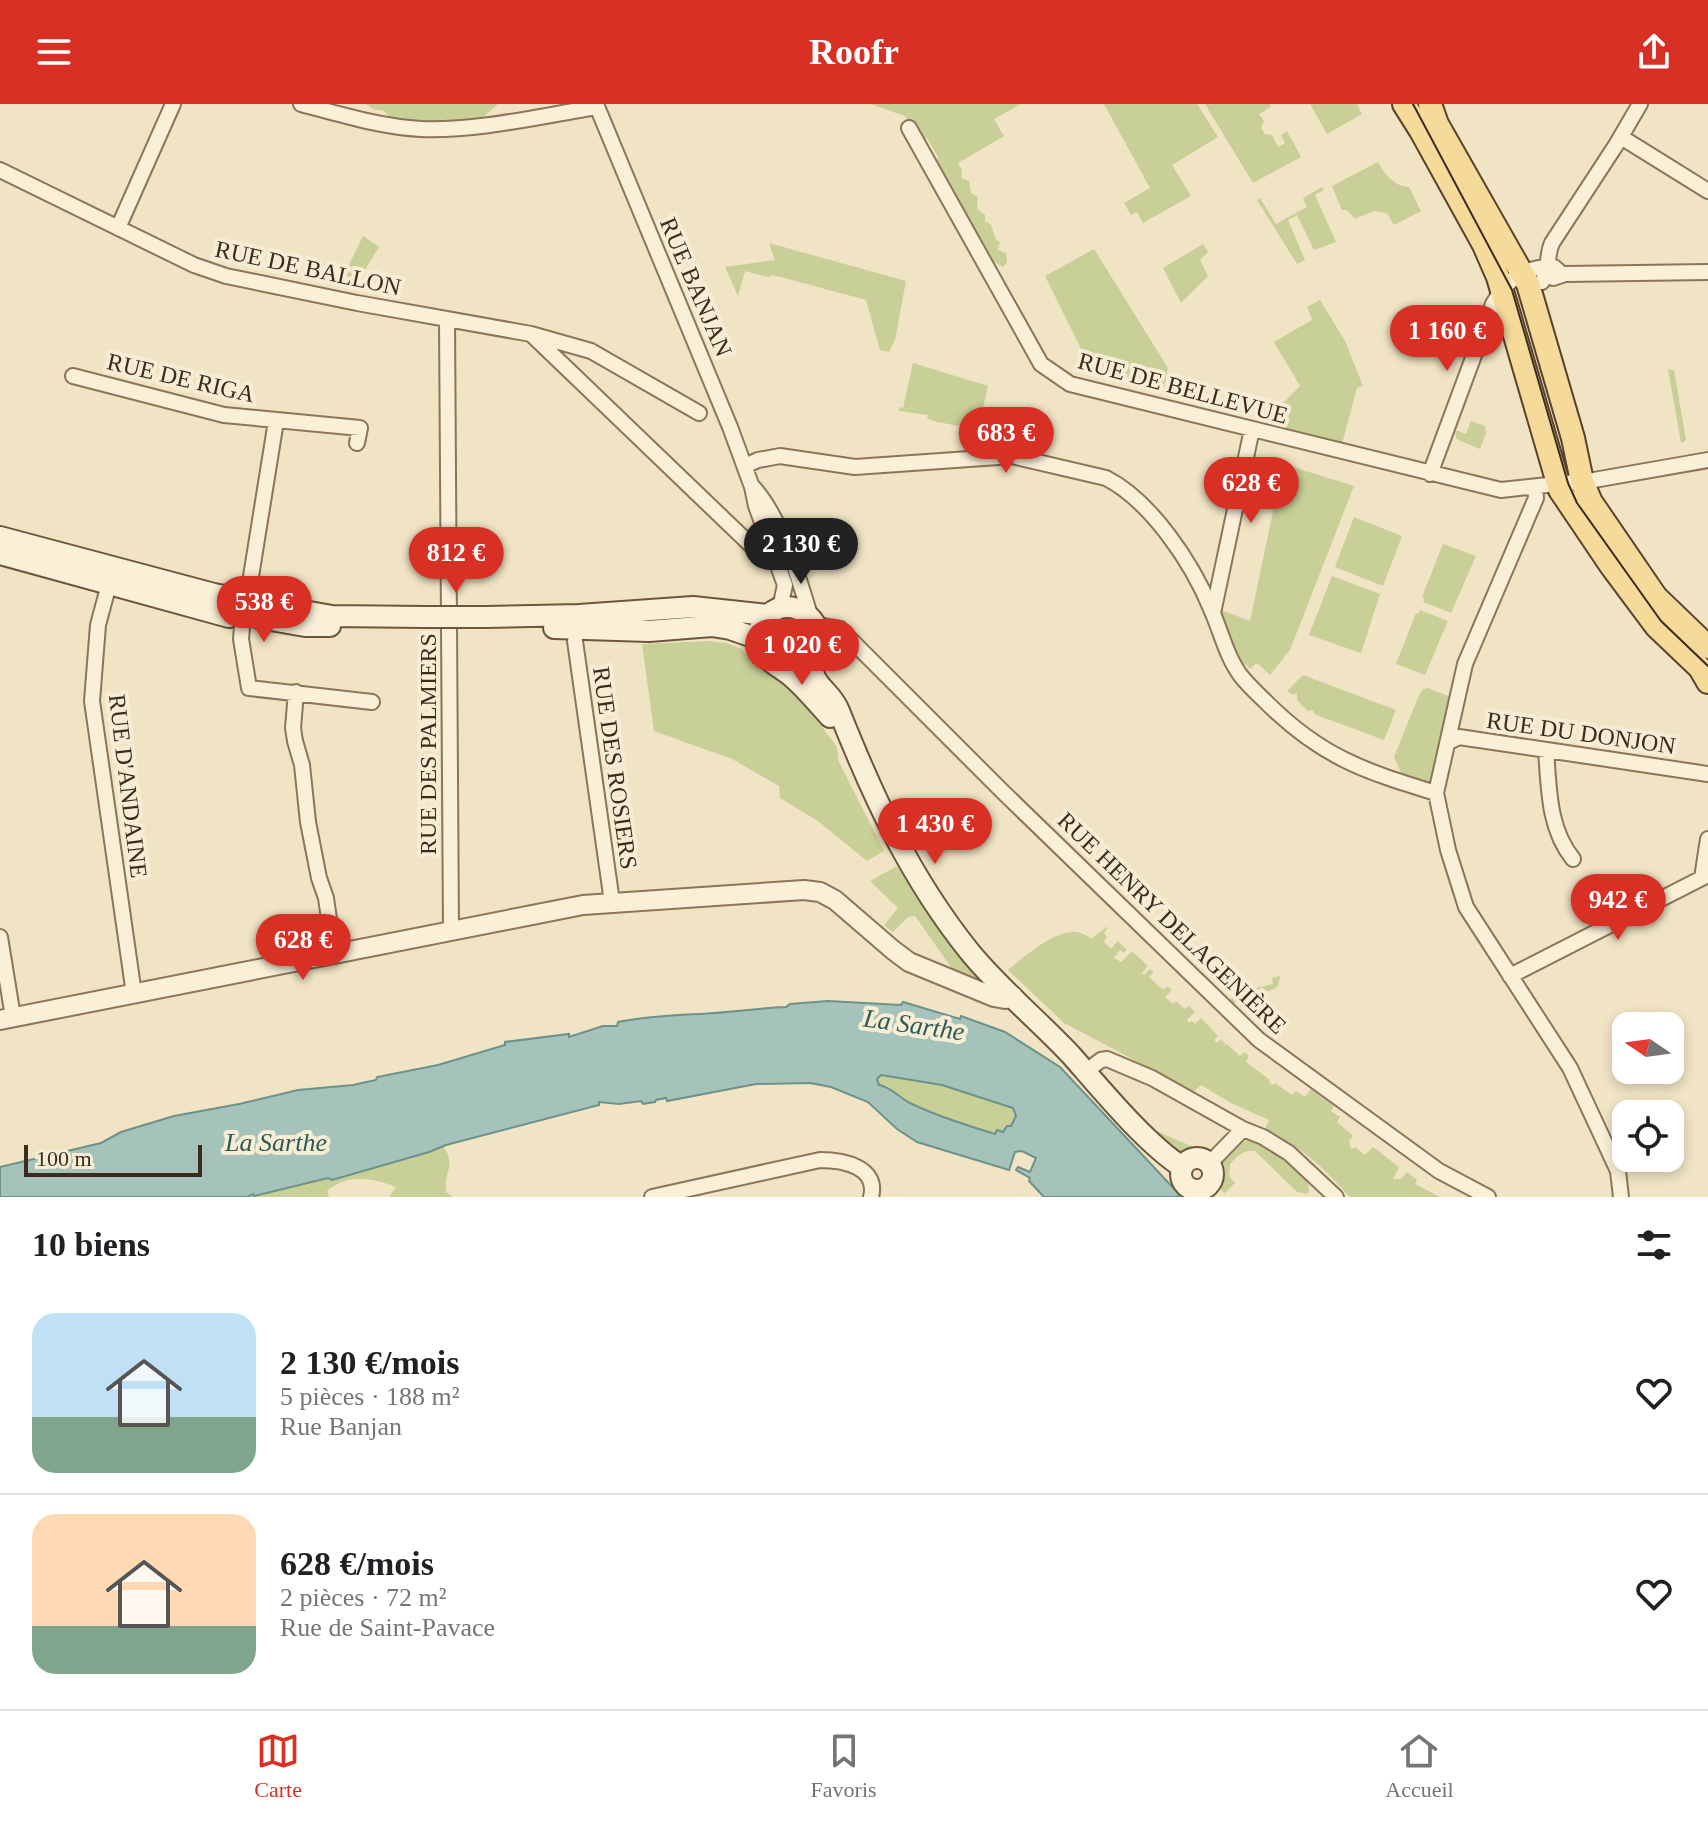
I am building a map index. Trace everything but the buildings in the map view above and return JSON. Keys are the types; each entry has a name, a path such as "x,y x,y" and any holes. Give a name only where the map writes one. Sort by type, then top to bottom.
{"main road":[{"path":"1404,104 1484,245 1501,289 1546,486 1656,626 1700,668 1708,682"},
{"path":"1430,104 1437,124 1535,280 1582,481 1591,502 1656,597 1708,647"},
{"path":"0,537 305,626 486,621 693,607 774,612 794,607 815,634 811,670 838,707 850,742 903,855 930,901 971,954 1156,1146 1182,1167"},
{"path":"0,554 109,584 245,610"},
{"path":"774,612 761,626 759,639 764,654 807,692 850,742"},
{"path":"486,621 627,631 712,626 759,639"},
{"path":"776,664 796,666 815,634"},
{"path":"1194,1158 1209,1164 1212,1191 1188,1187 1181,1176 1182,1167 1194,1158"}],"street":[{"path":"118,228 173,104"},
{"path":"301,104 421,129 487,124 597,106"},
{"path":"1535,280 1552,243 1640,104"},
{"name":"RUE BANJAN","path":"597,106 752,487 767,503 785,585 774,612"},
{"name":"RUE DE BELLEVUE","path":"909,128 1041,364 1070,384 1501,490 1582,481 1708,460"},
{"path":"1621,137 1708,191"},
{"name":"RUE DE BALLON","path":"0,170 194,265 226,276 531,334 591,351 699,413"},
{"path":"1430,474 1501,289 1535,280 1554,267 1562,274 1708,272"},
{"name":"RUE DES PALMIERS","path":"447,319 451,930"},
{"path":"531,334 757,551 768,556 780,553"},
{"name":"RUE DE RIGA","path":"73,376 224,415 360,428 357,443"},
{"path":"276,421 241,639 249,688 372,702"},
{"path":"1213,614 1252,429"},
{"path":"745,466 780,456 855,467 1012,456 1106,478 1116,483 1166,530 1198,581 1227,652 1241,676 1290,726 1337,758 1385,778 1436,793"},
{"path":"1546,486 1536,498 1465,664 1436,793 1448,850 1466,907 1570,1068 1618,1171 1621,1197"},
{"name":"RUE BANJAN","path":"780,553 815,634"},
{"name":"RUE D'ANDAINE","path":"109,584 98,625 92,701 134,994"},
{"name":"RUE HENRY DELAGENIÈRE","path":"815,634 854,644 1259,1040 1439,1171 1488,1197"},
{"name":"RUE DES ROSIERS","path":"575,641 612,902"},
{"path":"296,692 293,728 334,954"},
{"name":"RUE DU DONJON","path":"1449,742 1459,737 1708,774"},
{"path":"1546,750 1553,821 1562,845 1573,859"},
{"path":"1510,976 1705,876 1708,839"},
{"path":"0,937 6,1019 583,905 804,890 820,892 835,900 900,956 921,967 994,997 1005,999 1013,996"},
{"path":"1085,1072 1101,1060 1114,1061 1152,1078 1289,1153 1336,1197"},
{"path":"1209,1164 1243,1129"},
{"path":"652,1197 820,1160 836,1160 866,1172 871,1179 871,1197"}],"green space":[{"path":"366,104 498,104 481,119 421,124 390,117 384,111"},
{"path":"870,104 1021,104 994,119 1004,136 958,163 962,170 961,178 969,181 971,193 978,197 977,209 985,215 985,221 991,225 996,240 1000,242 998,250 1006,253 1007,262 1003,267 992,261 956,199 955,191 935,169 938,157 927,138 923,140 905,116"},
{"path":"1104,104 1197,104 1218,137 1172,165 1191,196 1143,223 1137,212 1131,215 1124,203 1150,188"},
{"path":"1205,104 1270,104 1271,107 1259,114 1264,121 1261,128 1265,134 1272,135 1278,147 1285,143 1281,135 1287,131 1301,157 1253,183"},
{"path":"1310,104 1357,104 1362,114 1327,134"},
{"path":"1378,162 1390,179 1409,187 1421,211 1394,225 1387,213 1374,211 1355,219 1347,210 1342,210 1332,186"},
{"path":"1322,187 1324,190 1315,195 1336,242 1314,250 1297,215 1288,220 1305,260 1297,264 1257,200 1260,198 1276,224 1307,207 1303,198"},
{"path":"363,236 379,247 358,281 343,277"},
{"path":"769,243 906,281 895,340 889,352 880,350 866,300 773,275 768,277 745,271 738,296 725,267 775,260"},
{"path":"1203,244 1208,252 1200,260 1208,276 1181,303 1163,268"},
{"path":"1094,249 1168,368 1164,388 1091,369 1045,276"},
{"path":"1320,300 1345,341 1363,386 1357,388 1342,444 1272,426 1271,415 1300,386 1274,342 1312,320 1307,307"},
{"path":"913,363 988,386 978,430 933,421 927,418 928,415 899,411 899,407 903,408"},
{"path":"1668,369 1674,370 1686,440 1681,443"},
{"path":"1471,421 1485,426 1486,433 1480,449 1456,439 1455,430 1466,434"},
{"path":"1283,464 1354,486 1290,650 1270,675 1257,663 1250,669 1246,664 1242,666 1233,651 1221,610 1250,621"},
{"path":"1354,517 1402,536 1383,586 1335,567"},
{"path":"1443,544 1476,556 1451,613 1423,602 1425,598 1422,597"},
{"path":"1332,576 1380,594 1361,653 1309,635"},
{"path":"1420,610 1448,621 1425,675 1396,664 1416,613"},
{"path":"792,614 812,631 808,652 788,661 770,651 766,631 773,620"},
{"path":"727,643 742,649 751,661 792,687 837,747 838,760 884,851 867,861 818,821 780,798 779,786 732,759 654,731 642,644"},
{"path":"1303,675 1396,710 1384,740 1314,714 1313,710 1308,711 1297,700 1297,693 1292,695 1287,691"},
{"path":"1428,688 1451,697 1430,784 1403,777 1394,757 1419,695"},
{"path":"897,866 941,929 991,987 953,970 915,916 908,917 893,932 884,925 898,908 870,881"},
{"path":"1106,927 1104,942 1111,949 1118,941 1127,950 1124,953 1120,950 1114,958 1121,962 1132,951 1148,966 1142,973 1144,975 1150,969 1154,972 1149,977 1163,990 1168,986 1172,990 1165,997 1185,1009 1189,1006 1195,1012 1187,1020 1189,1023 1192,1021 1195,1024 1201,1018 1218,1036 1214,1040 1217,1043 1221,1039 1224,1046 1227,1044 1240,1056 1245,1052 1249,1056 1246,1062 1273,1085 1275,1083 1292,1095 1296,1091 1305,1097 1311,1089 1334,1106 1331,1111 1340,1117 1337,1122 1353,1136 1349,1141 1351,1149 1355,1147 1365,1155 1373,1147 1399,1167 1393,1179 1401,1179 1407,1172 1417,1180 1415,1184 1440,1197 1350,1197 1311,1158 1264,1131 1269,1120 1201,1085 1191,1094 1064,1023 1008,970 1048,940 1071,932 1082,933 1091,939"},
{"path":"1280,976 1274,989 1233,1003 1230,999 1244,995 1244,991 1273,984 1272,978"},
{"path":"881,1075 942,1085 1013,1108 1016,1116 1011,1127 995,1134 947,1120 947,1117 909,1103 887,1086 879,1085 877,1079"},
{"path":"1152,1129 1207,1153 1181,1156 1174,1153"},
{"path":"437,1138 448,1155 446,1192 453,1197 389,1197 396,1187 378,1181 352,1179 327,1191 329,1197 240,1197 243,1181"},
{"path":"1248,1140 1268,1147 1307,1176 1307,1194 1297,1192 1255,1151 1247,1151 1230,1164 1229,1176 1235,1183 1224,1194 1217,1182 1218,1167 1229,1150"}],"water":[{"name":"La Sarthe","path":"828,1001 901,1005 903,1002 960,1019 961,1016 1005,1032 1060,1067 1180,1195 1044,1197 1029,1181 1030,1178 1016,1170 1018,1167 1030,1172 1036,1158 1022,1151 1015,1152 1009,1170 917,1142 897,1129 868,1102 831,1087 810,1083 756,1084 643,1104 641,1101 619,1104 599,1102 599,1105 446,1145 332,1180 328,1178 247,1197 0,1197 0,1167 101,1143 121,1132 174,1116 298,1090 376,1080 377,1077 438,1065 505,1045 505,1042 569,1034 569,1037 638,1019 786,1007 790,1004","holes":["881,1075 942,1085 1013,1108 1016,1116 1011,1126 1003,1132 997,1130 995,1134 933,1113 879,1085 877,1079"]}],"tram line":[{"path":"1413,104 1512,290 1568,483 1577,503 1661,621 1708,666"}]}
